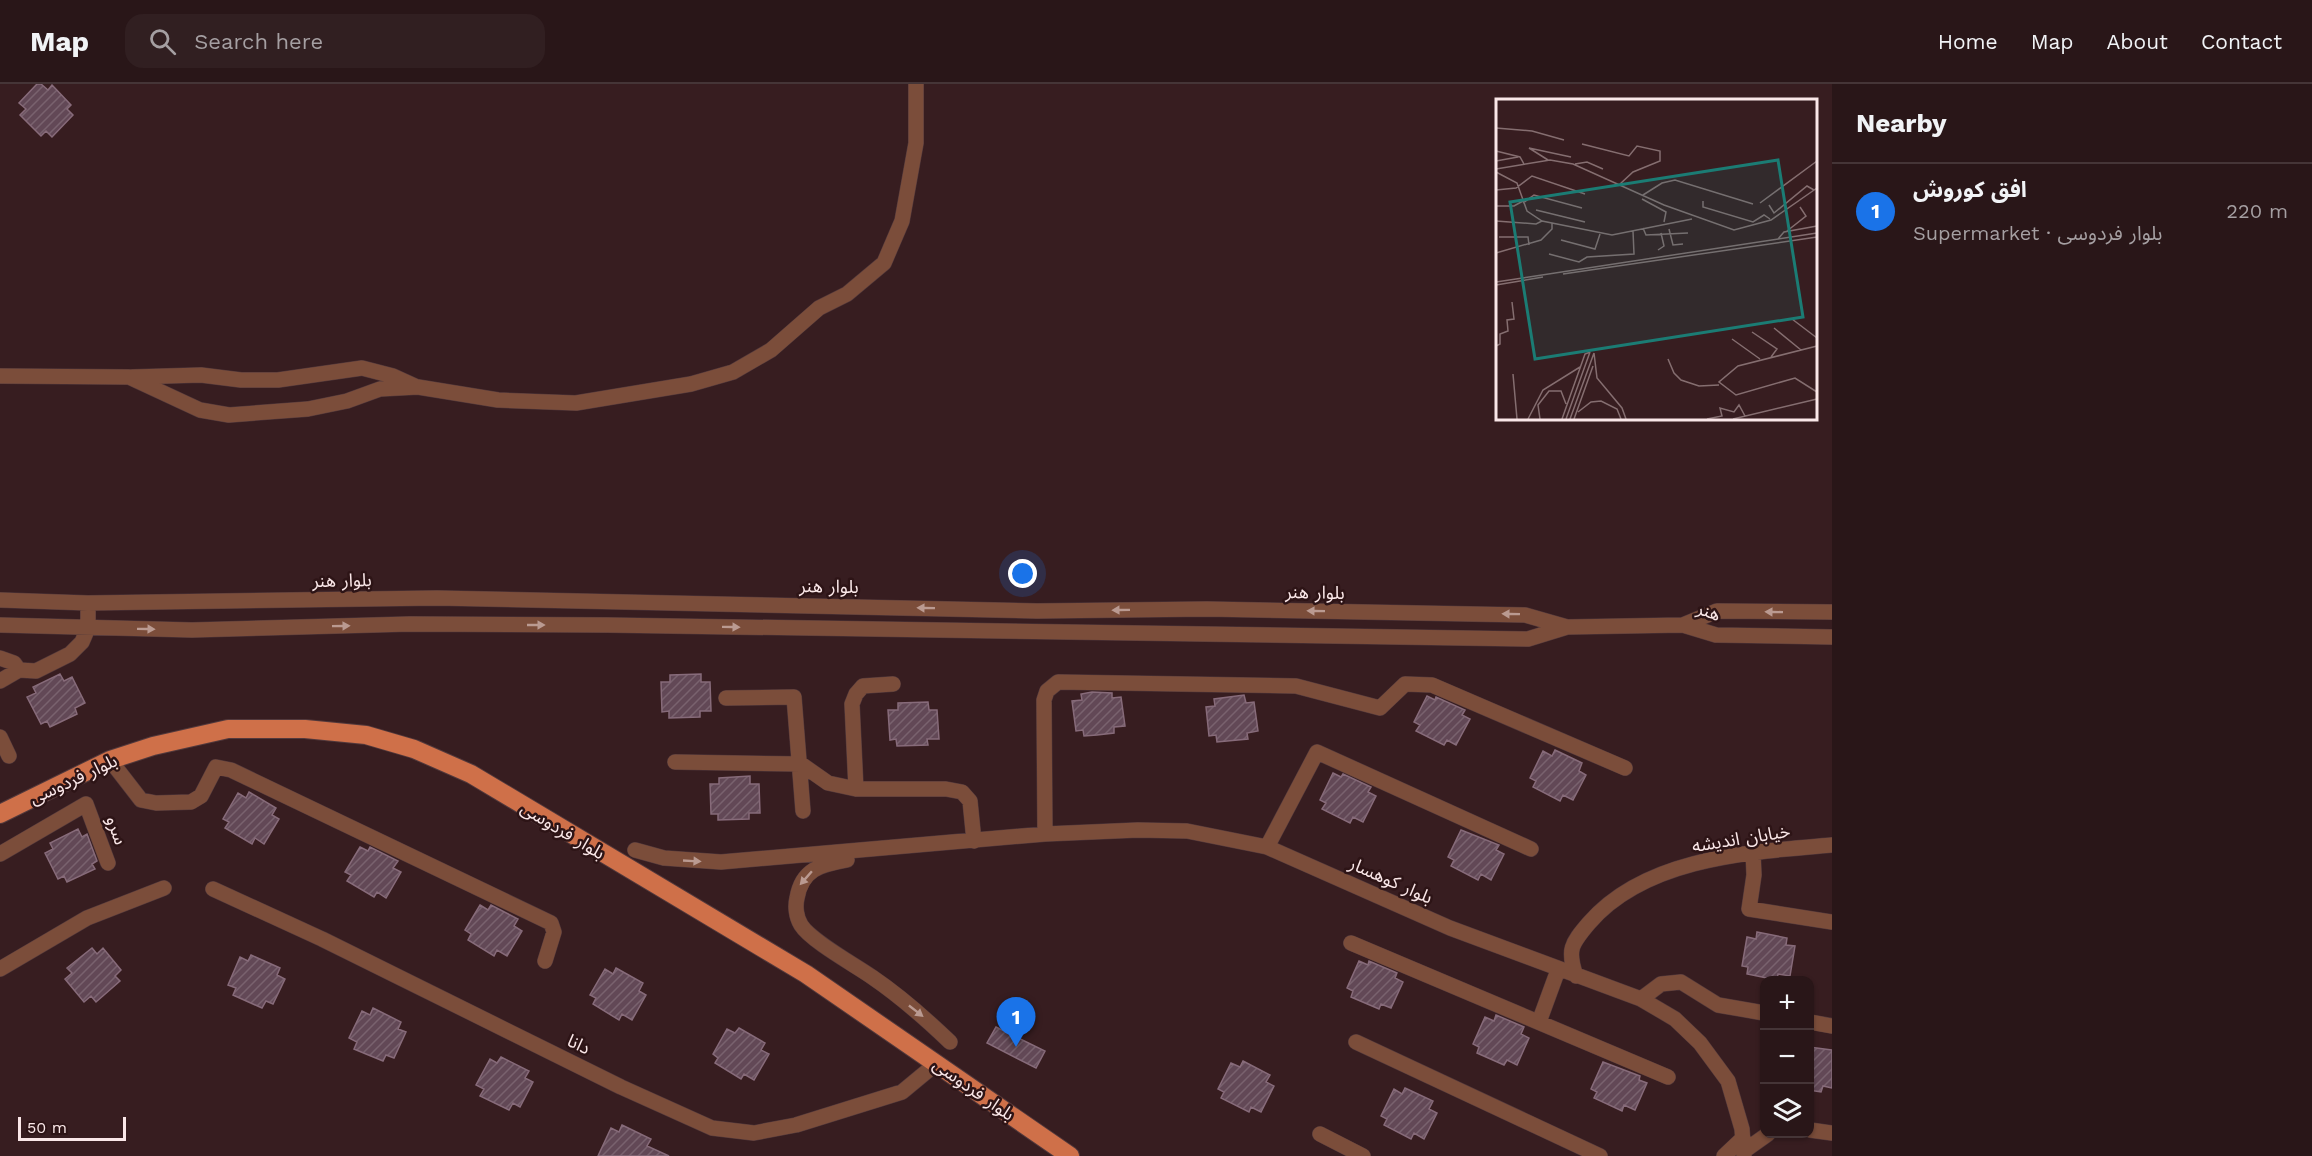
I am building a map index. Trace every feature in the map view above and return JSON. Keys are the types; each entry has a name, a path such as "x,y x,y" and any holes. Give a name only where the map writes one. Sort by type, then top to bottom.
{"main road":[{"name":"بلوار فردوسی","path":"0,814 110,760 153,746 228,729 305,729 366,735 414,749 471,774 806,974 1070,1156"}],"street":[{"path":"129,377 200,410 229,416 308,410 346,401 380,389 418,387 498,400 576,403 701,381 733,372 771,350 819,308 847,294 884,263 902,221 916,143 916,84"},
{"path":"0,376 201,375 241,380 278,380 362,368 393,376 418,387"},
{"name":"بلوار هنر","path":"0,600 88,603 437,598 1037,611 1219,609 1525,615 1567,627"},
{"path":"0,681 19,670 36,671 70,654 82,642 88,628 88,603"},
{"name":"هنر","path":"1683,625 1717,611 1832,612"},
{"name":"بلوار هنر","path":"0,625 192,630 410,624 596,625 1528,639 1567,627 1683,625"},
{"name":"هنر","path":"1683,625 1716,635 1832,637"},
{"path":"0,658 14,663 19,670"},
{"path":"1045,834 1044,700 1047,691 1058,682 1296,686 1380,708 1405,684 1432,685 1625,768"},
{"path":"856,789 852,704 856,694 863,686 893,684"},
{"path":"726,698 794,697 803,811"},
{"path":"0,737 9,756"},
{"path":"1267,847 1317,752 1531,849"},
{"path":"110,760 141,800 156,803 191,802 201,796 216,767 231,770 551,923 554,932 545,961"},
{"path":"675,762 801,764 828,783 856,789 946,789 962,792 970,801 974,841"},
{"name":"سرو","path":"0,854 86,804 108,863"},
{"name":"بلوار کوهسار","path":"920,846 1045,834 1138,830 1187,831 1267,847 1450,928 1641,999 1675,1019 1700,1043 1728,1081 1744,1148"},
{"name":"خیابان اندیشه","path":"1576,976 1570,958 1578,936 1601,909 1633,888 1662,874 1717,858 1753,852 1832,845"},
{"path":"635,850 664,858 721,862 920,846"},
{"path":"920,846 830,863 811,871 800,884 795,907 801,925 826,947 873,977 924,1017 950,1042"},
{"path":"1753,852 1754,876 1749,909 1832,922"},
{"path":"0,969 87,918 164,888"},
{"name":"دانا","path":"213,889 322,939 621,1087 712,1128 754,1133 796,1125 902,1092 937,1063"},
{"path":"1351,942 1668,1077"},
{"path":"1539,1022 1558,970"},
{"path":"1641,999 1661,984 1681,982 1718,1005 1760,1012"},
{"path":"1814,1023 1832,1026"},
{"path":"1356,1042 1600,1156"},
{"path":"1814,1131 1832,1133"},
{"path":"1320,1134 1363,1156"},
{"path":"1724,1156 1761,1138"}],"building":[{"path":"37,84 41,84 48,90 52,85 71,105 67,109 73,115 52,137 46,131 41,136 20,115 26,109 19,103"},
{"path":"60,674 64,681 72,677 85,703 75,708 77,714 50,727 47,721 41,724 27,697 36,693 33,687"},
{"path":"701,674 701,682 710,682 711,711 700,711 700,717 669,718 669,711 662,712 661,682 670,682 670,675"},
{"path":"1112,693 1112,698 1121,697 1125,726 1114,727 1114,733 1097,735 1084,736 1083,730 1076,731 1072,701 1082,700 1081,694"},
{"path":"1244,695 1246,703 1254,702 1258,731 1247,733 1248,739 1217,742 1216,735 1209,736 1206,707 1215,706 1214,699"},
{"path":"1427,696 1435,700 1436,697 1465,710 1462,715 1470,719 1456,745 1447,740 1444,745 1416,731 1420,725 1414,722"},
{"path":"928,702 929,710 937,710 939,739 927,739 928,745 897,746 896,739 890,740 888,710 898,710 898,703"},
{"path":"1555,750 1582,763 1579,771 1586,775 1573,800 1563,795 1560,801 1533,787 1536,781 1530,778 1543,751 1552,756"},
{"path":"1333,773 1341,777 1343,774 1371,787 1368,792 1376,796 1363,822 1353,817 1350,823 1322,809 1326,803 1320,800"},
{"path":"750,776 750,784 759,784 760,813 749,813 749,819 718,820 718,814 711,814 710,784 719,784 719,778"},
{"path":"249,792 276,808 272,815 279,819 264,844 255,838 252,844 225,828 229,822 223,819 238,793 246,798"},
{"path":"78,829 82,837 87,834 97,861 92,864 95,869 67,882 64,876 58,879 45,853 53,849 50,843"},
{"path":"1461,830 1499,845 1496,850 1504,854 1491,880 1481,874 1478,880 1451,866 1454,860 1448,857"},
{"path":"360,847 368,851 370,847 398,861 393,868 401,872 386,898 377,892 374,897 347,881 351,875 345,872"},
{"path":"480,905 488,910 491,905 518,919 514,926 522,931 507,956 497,950 494,956 468,940 471,934 465,930"},
{"path":"1757,932 1787,938 1786,945 1795,946 1790,976 1778,974 1778,976 1760,977 1747,974 1748,967 1742,966 1747,937 1756,939"},
{"path":"92,948 97,954 103,948 121,970 115,976 120,981 96,1002 91,996 84,1002 65,979 72,973 67,968"},
{"path":"251,955 280,968 277,975 285,979 273,1004 266,1001 262,1008 233,995 236,988 228,985 240,957 248,961"},
{"path":"1359,961 1368,965 1369,961 1397,973 1395,978 1403,982 1391,1008 1381,1004 1379,1009 1351,997 1353,991 1347,988"},
{"path":"616,968 643,983 639,991 646,995 632,1020 622,1014 619,1020 593,1004 596,998 590,995 605,969 613,974"},
{"path":"373,1008 401,1022 398,1029 406,1032 394,1058 386,1055 383,1061 354,1049 357,1042 349,1038 362,1011 370,1015"},
{"path":"1496,1015 1524,1027 1521,1034 1529,1038 1517,1065 1507,1060 1504,1065 1477,1053 1479,1047 1473,1044 1485,1017 1494,1021"},
{"path":"996,1027 1045,1051 1036,1068 987,1043"},
{"path":"739,1028 765,1043 761,1050 769,1054 754,1080 744,1074 741,1079 715,1063 718,1058 713,1054 727,1029 735,1033"},
{"path":"1814,1048 1832,1050 1832,1088 1823,1086 1821,1092 1814,1091"},
{"path":"501,1057 529,1071 525,1078 533,1082 520,1107 513,1103 509,1110 480,1096 484,1089 476,1085 490,1059 497,1063"},
{"path":"1243,1061 1270,1075 1266,1082 1274,1086 1261,1112 1251,1107 1249,1112 1221,1098 1224,1092 1218,1089 1231,1063 1240,1067"},
{"path":"1603,1062 1640,1076 1639,1080 1647,1083 1635,1110 1624,1105 1622,1111 1594,1098 1597,1092 1591,1089"},
{"path":"1405,1088 1433,1101 1429,1109 1437,1113 1424,1139 1414,1133 1411,1139 1384,1125 1387,1119 1381,1116 1394,1089 1402,1094"},
{"path":"622,1125 651,1139 647,1146 669,1156 598,1156 611,1128 619,1132"}],"place":[{"name":"افق کوروش","path":"1016,1047"}]}
